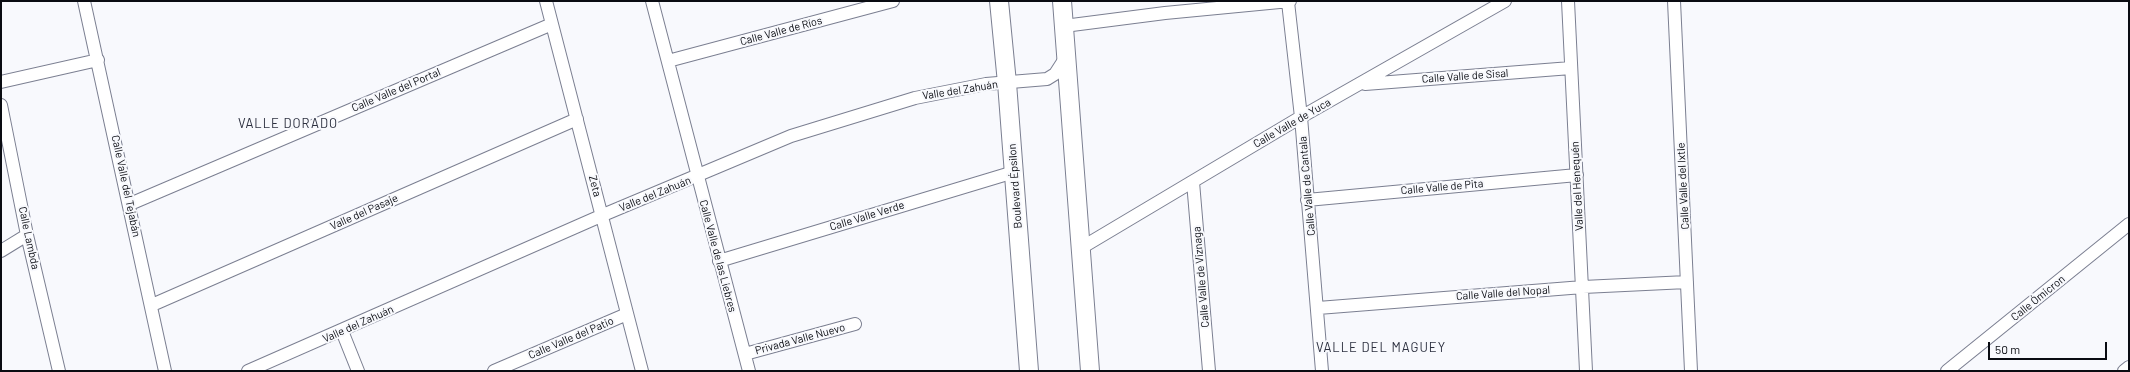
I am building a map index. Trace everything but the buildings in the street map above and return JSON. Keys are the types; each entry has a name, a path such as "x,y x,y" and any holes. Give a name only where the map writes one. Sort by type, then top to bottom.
{"street":[{"name":"Calle Valle del Tejabán","path":"84,1 152,304 165,371"},
{"name":"Zeta","path":"546,1 576,119 603,215 642,371"},
{"name":"Calle Valle de las Liebres","path":"652,1 749,371"},
{"name":"Calle Valle de Ríos","path":"668,61 893,1"},
{"name":"Boulevard Épsilon","path":"999,1 1008,83 1029,371"},
{"path":"1062,1 1090,371"},
{"path":"1064,26 1164,7 1289,1"},
{"name":"Calle Valle de Cantala","path":"1289,1 1301,117 1307,200 1318,308 1322,371"},
{"name":"Calle Valle de Yuca","path":"1081,248 1301,117 1360,85 1505,1"},
{"name":"Valle del Henequén","path":"1568,1 1570,68 1577,175 1586,371"},
{"name":"Calle Valle del Ixtle","path":"1674,1 1691,371"},
{"name":"Calle Valle del Portal","path":"130,204 552,24"},
{"name":"Valle del Zahuán","path":"248,371 603,215 697,177 791,136 881,107 945,91 986,84 1046,79 1055,74 1066,56"},
{"path":"1,82 98,60"},
{"name":"Calle Valle de Sisal","path":"1360,85 1570,68"},
{"name":"Calle Lambda","path":"1,105 28,236 59,371"},
{"name":"Valle del Pasaje","path":"152,304 576,119"},
{"name":"Calle Valle Verde","path":"719,261 1014,172"},
{"name":"Calle Valle de Pita","path":"1307,200 1577,175"},
{"name":"Calle Valle de Viznaga","path":"1193,182 1209,371"},
{"name":"Calle Ómicron","path":"1947,371 1964,365 2129,224"},
{"path":"1,251 28,236"},
{"name":"Calle Valle del Nopal","path":"1318,308 1582,287 1687,282"},
{"name":"Calle Valle del Patio","path":"494,371 627,314"},
{"name":"Privada Valle Nuevo","path":"745,354 856,324"},
{"path":"342,331 358,371"},
{"path":"2124,371 2129,367"}],"district":[{"name":"VALLE DORADO","path":"288,124"},
{"name":"VALLE DEL MAGUEY","path":"1381,348"}]}
